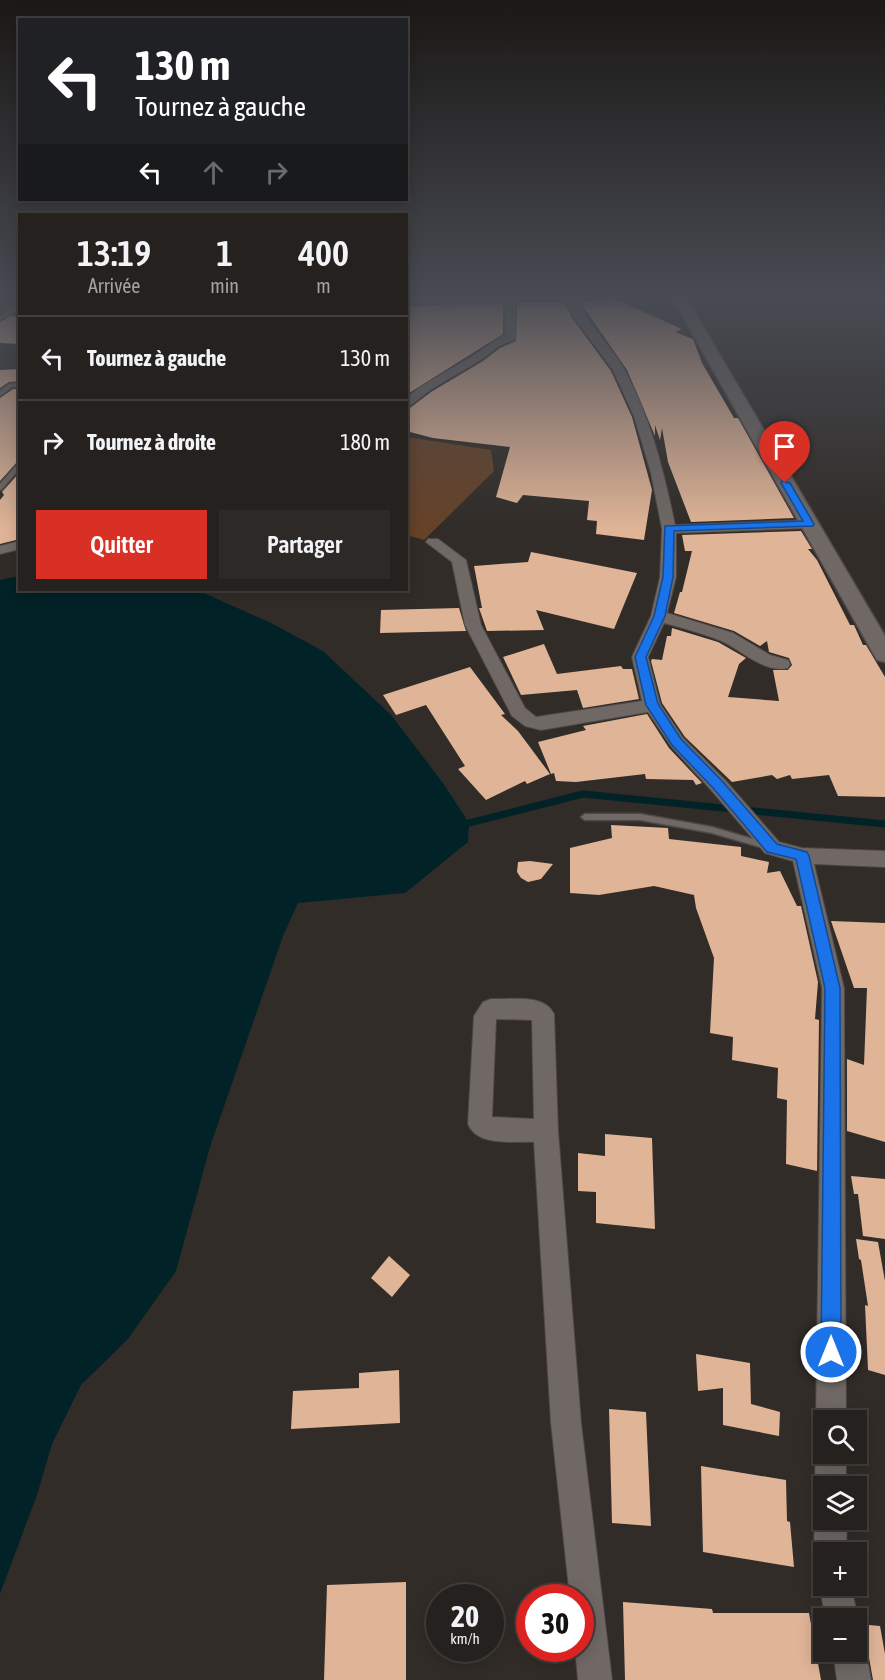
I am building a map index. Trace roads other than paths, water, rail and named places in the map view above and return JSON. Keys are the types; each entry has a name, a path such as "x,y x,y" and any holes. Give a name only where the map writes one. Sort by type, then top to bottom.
{"street":[{"path":"408,403 426,387 451,372"},
{"path":"620,372 640,416 658,473 669,529 668,577 659,616 640,657 652,705 677,742 719,786 765,841 802,856 885,859"},
{"path":"722,372 885,655"},
{"path":"669,529 809,524"},
{"path":"433,542 459,560 473,625 518,712 524,718 541,724 652,705"},
{"path":"0,550 18,546"},
{"path":"659,616 727,637 764,659 782,664"},
{"path":"802,856 833,988 831,1410"},
{"path":"546,1131 485,1128 480,1124 484,1016 491,1009 538,1010 543,1014 546,1131 566,1423 595,1680"},
{"path":"851,1662 854,1680"}],"lane":[{"path":"0,394 11,385 18,385"},
{"path":"0,488 18,466"},
{"path":"585,817 640,817 765,841"}],"water":[{"path":"18,576 18,591 199,591 271,623 323,651 391,715 443,783 469,823 468,842 405,893 298,903 283,936 210,1147 176,1271 128,1339 81,1385 52,1444 37,1495 0,1594 0,580"}],"waterway":[{"path":"469,823 583,794 733,809"},
{"path":"744,810 885,824"}]}
